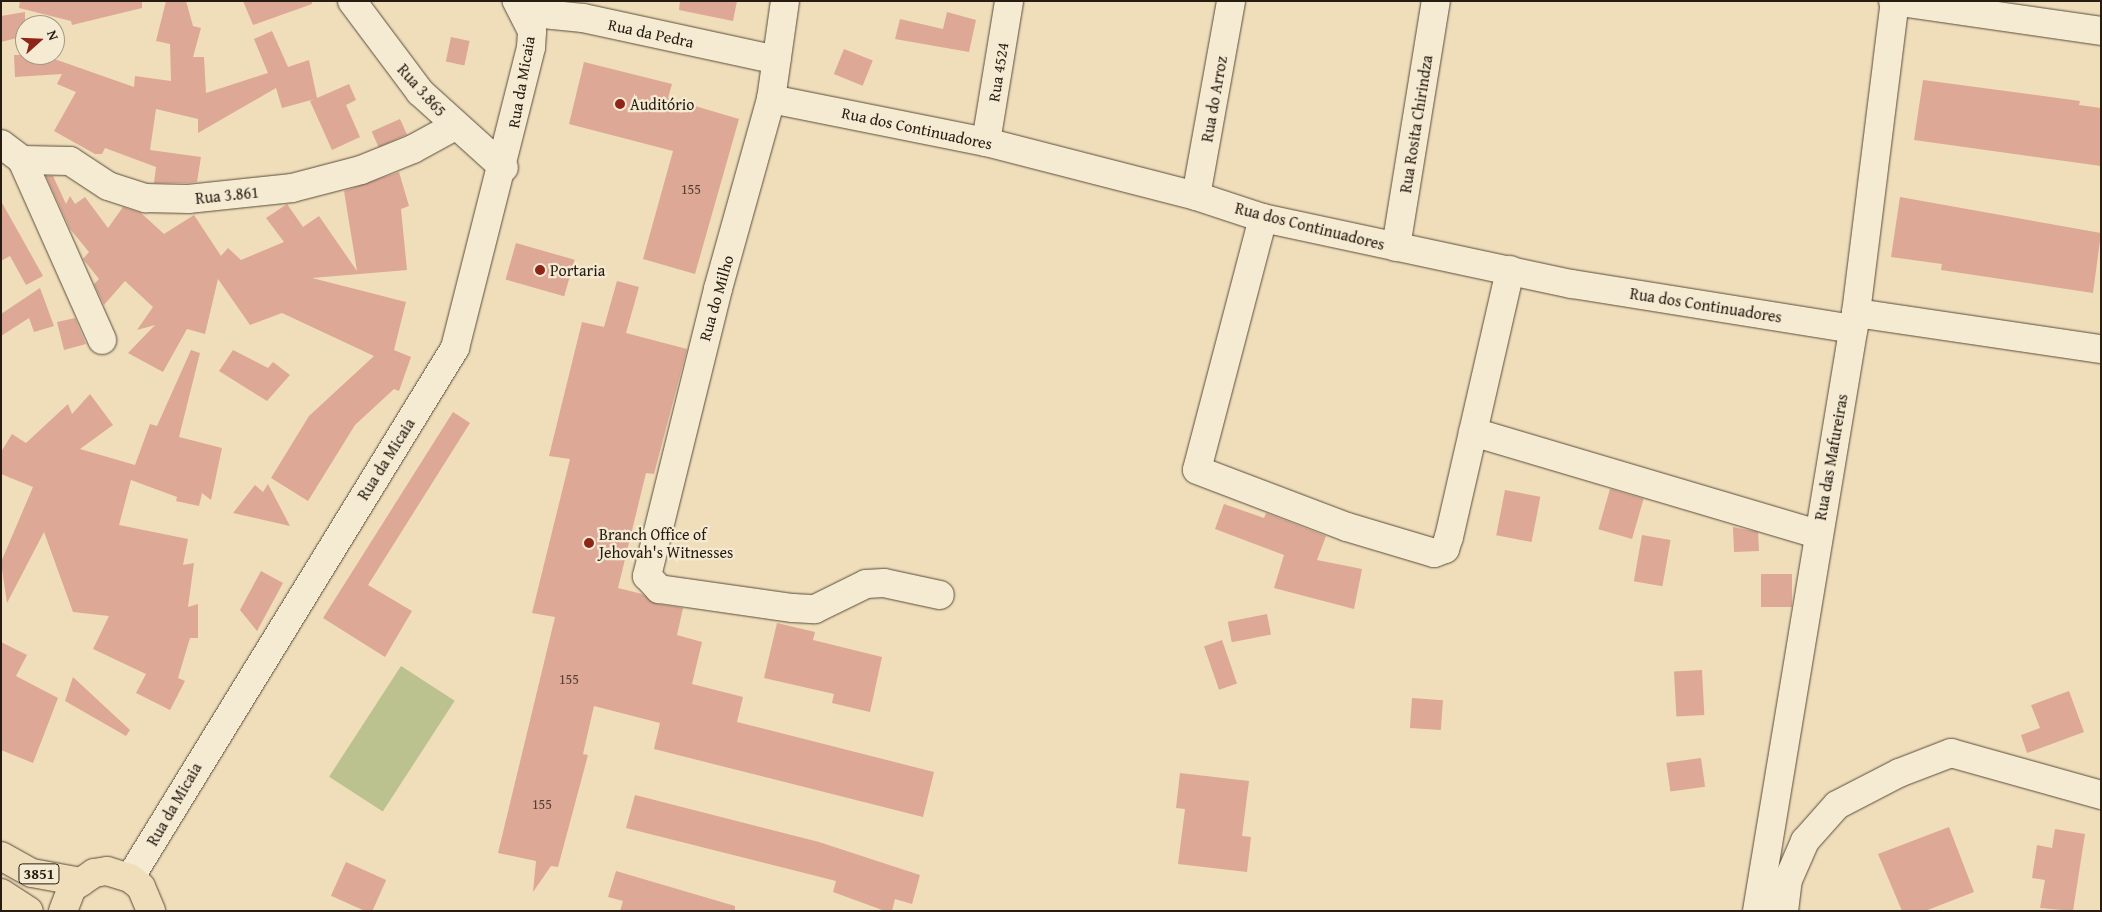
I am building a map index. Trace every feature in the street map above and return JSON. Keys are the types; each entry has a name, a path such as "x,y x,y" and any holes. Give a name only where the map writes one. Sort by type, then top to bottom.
{"main road":[{"name":"3851","path":"1,856 32,873 80,882"},
{"path":"64,911 72,888 80,882 107,871 172,911"},
{"name":"3851","path":"1,893 29,911"}],"street":[{"name":"Rua 3.865","path":"352,1 420,92 454,126 504,168"},
{"name":"Rua do Milho","path":"785,1 771,99 646,567 650,583 659,590 815,609 866,584 884,583 940,595"},
{"name":"Rua 4524","path":"986,142 1010,1"},
{"name":"Rua do Arroz","path":"1196,196 1231,1"},
{"name":"Rua Rosita Chirindza","path":"1396,247 1436,1"},
{"path":"1894,1 2101,31"},
{"name":"Rua das Mafureiras","path":"1757,911 1854,321 1894,1"},
{"name":"Rua da Pedra","path":"520,7 583,18 777,60"},
{"name":"Rua da Micaia","path":"141,892 455,348 504,168 531,47 532,31 520,7"},
{"name":"Rua dos Continuadores","path":"771,99 986,142 1196,196 1264,218 1572,284 1854,321 2101,349"},
{"name":"Rua 3.861","path":"12,152 70,161 108,186 146,198 223,197 292,188 361,170 413,150 454,126"},
{"path":"12,152 102,340"},
{"path":"1264,218 1196,460 1197,470 1347,528 1438,553 1449,537 1510,270"},
{"path":"1474,432 1818,534"},
{"path":"1784,911 1788,880 1805,841 1837,805 1899,773 1951,753 2101,795"}],"green space":[{"path":"401,666 455,701 383,812 329,777"}],"building":[{"path":"20,1 142,1 142,8 72,25 71,21 65,20 65,15 47,15 19,8"},
{"path":"166,1 186,1 193,26 201,28 193,57 204,57 206,93 268,73 254,39 272,31 288,67 309,60 317,98 349,84 356,100 346,105 360,137 332,150 310,101 315,99 282,108 276,88 198,133 198,119 156,109 150,150 201,157 197,182 154,183 156,167 105,148 102,154 95,154 54,131 76,92 57,84 62,74 15,77 14,55 15,65 65,65 65,63 134,87 135,76 171,81 170,44 156,41"},
{"path":"243,1 312,1 312,4 253,25"},
{"path":"680,1 737,1 733,21 679,10"},
{"path":"25,12 25,15 15,15 15,38 1,42 1,16"},
{"path":"947,12 976,20 969,52 895,39 900,19 943,29"},
{"path":"451,37 470,41 464,65 446,61"},
{"path":"844,49 873,61 863,86 834,74"},
{"path":"584,62 672,84 668,98 739,119 695,274 643,259 673,151 569,124"},
{"path":"1923,80 2080,101 2079,105 2101,108 2101,166 1914,140"},
{"path":"400,119 407,135 379,147 372,132"},
{"path":"399,172 409,206 401,209 407,270 312,278 406,302 394,350 411,357 399,391 394,389 355,425 308,501 271,478 309,416 374,356 282,313 250,325 218,279 205,334 187,329 163,372 128,353 155,325 137,330 153,307 125,281 104,305 94,284 99,279 83,259 89,252 70,229 46,176 53,176 66,204 70,196 75,204 85,197 108,228 123,207 141,213 164,234 194,215 221,256 228,248 241,260 284,242 266,218 287,204 303,227 319,216 357,271 344,191"},
{"path":"1900,197 2101,233 2093,293 1941,270 1942,264 1891,257"},
{"path":"1,201 43,276 26,285 10,256 1,261"},
{"name":"Portaria","path":"516,243 575,260 564,296 506,280"},
{"path":"617,281 639,287 626,333 687,349 654,474 646,473 618,588 642,594 657,604 683,608 677,635 702,642 692,684 743,697 737,722 934,772 923,817 654,749 660,723 594,706 583,754 588,755 558,867 551,866 533,892 536,861 498,853 555,617 532,613 570,459 549,456 582,322 604,327"},
{"path":"40,288 54,326 34,332 29,318 1,336 1,314"},
{"path":"75,318 86,344 64,350 57,322"},
{"path":"191,350 200,353 179,437 222,448 211,500 202,493 199,506 176,501 177,497 131,480 119,525 188,539 183,565 194,563 188,607 198,604 198,638 190,638 178,678 185,681 170,710 136,693 146,674 93,649 109,616 73,612 44,532 7,603 1,562 33,487 1,474 1,452 12,434 26,443 68,404 72,414 90,394 113,425 80,449 135,465 150,424 157,426"},
{"path":"233,350 268,368 273,362 290,375 267,401 219,371"},
{"path":"453,412 470,423 368,585 412,611 385,657 323,618"},
{"path":"268,484 290,526 233,513 255,485 263,492"},
{"path":"1610,489 1644,499 1632,539 1598,529"},
{"path":"1505,490 1540,497 1532,542 1496,535"},
{"path":"1224,504 1264,518 1266,513 1326,536 1317,560 1362,569 1354,609 1274,588 1284,555 1215,529"},
{"path":"1733,527 1758,532 1759,551 1734,552"},
{"path":"1642,535 1671,540 1662,586 1634,581"},
{"path":"261,571 283,583 257,631 240,610"},
{"path":"1761,574 1792,574 1792,607 1761,607"},
{"path":"1267,614 1271,635 1232,642 1228,622"},
{"path":"777,623 815,632 813,640 882,657 870,712 832,703 834,694 764,678"},
{"path":"1222,640 1237,683 1219,690 1204,646"},
{"path":"1,642 27,655 16,676 58,698 33,763 1,750"},
{"path":"1702,670 1704,715 1676,716 1674,671"},
{"path":"73,677 130,730 126,736 65,701"},
{"path":"2069,691 2084,732 2027,753 2021,735 2040,728 2031,705"},
{"path":"1412,698 1443,700 1441,730 1410,728"},
{"path":"1701,758 1705,787 1670,792 1666,763"},
{"path":"1180,773 1249,781 1242,836 1251,837 1247,872 1178,864 1185,809 1176,808"},
{"path":"635,795 819,842 920,875 912,904 895,899 892,911 885,911 833,892 836,881 626,828"},
{"path":"1949,827 1974,892 1925,911 1902,911 1878,854"},
{"path":"2055,829 2085,834 2073,911 2040,908 2045,880 2032,878 2037,845 2052,848"},
{"path":"346,862 386,880 372,911 365,911 331,896"},
{"path":"616,871 735,906 735,911 620,911 623,901 608,897"}],"place":[{"name":"Auditório","path":"620,104"},
{"name":"Portaria","path":"540,270"},
{"name":"Branch Office of Jehovah's Witnesses","path":"589,543"}]}
